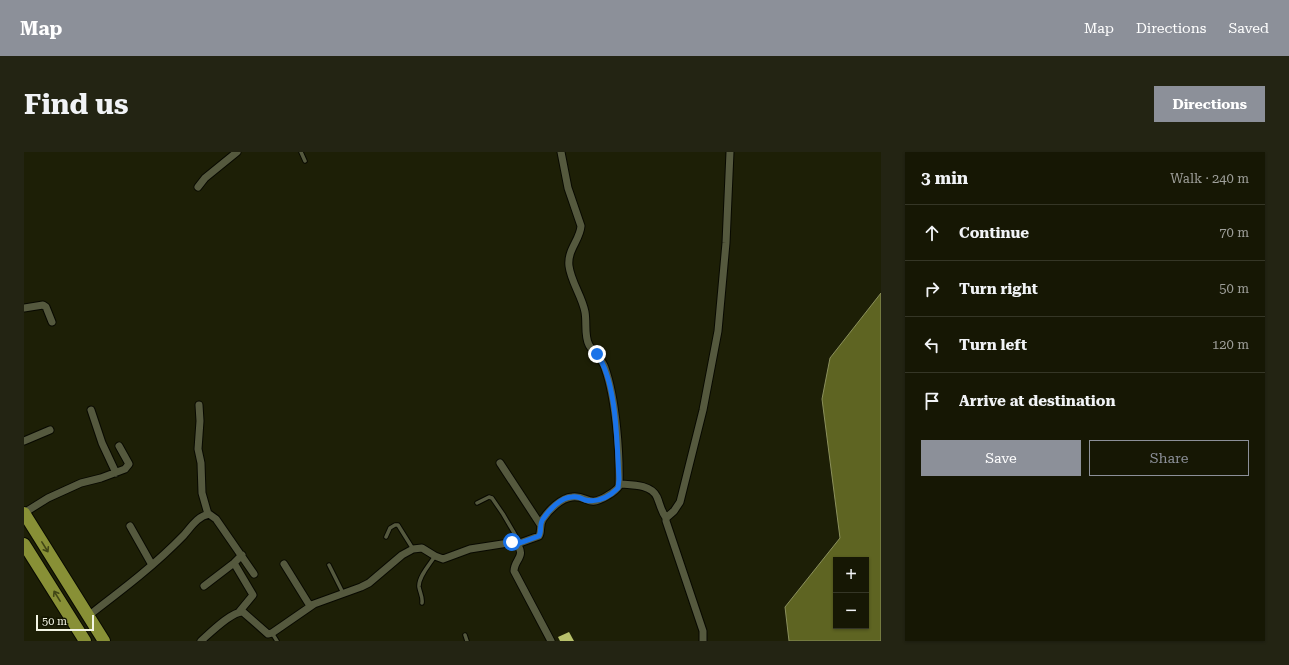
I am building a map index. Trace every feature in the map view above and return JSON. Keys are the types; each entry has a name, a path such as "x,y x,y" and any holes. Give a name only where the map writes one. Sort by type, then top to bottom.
{"highway":[{"path":"24,513 104,641"},
{"path":"24,544 85,641"}],"street":[{"path":"198,187 205,178 237,152"},
{"path":"540,524 549,512 564,500 573,496 596,501 614,492 618,488 619,484 614,412 608,376 602,360 588,344 585,313 569,267 570,253 581,232 581,226 568,188 561,152"},
{"path":"666,518 674,511 680,502 703,410 718,331 726,243 730,152"},
{"path":"24,308 43,305 46,307 52,322"},
{"path":"199,405 200,421 198,449 201,463 202,493 208,514"},
{"path":"91,410 102,443 116,473"},
{"path":"24,441 50,430"},
{"path":"24,513 48,498 81,483 116,473 128,467 129,464 120,446"},
{"path":"239,612 243,612 268,634 272,633 310,606 369,583 402,555 413,549 422,548 443,559 470,549 512,542 518,544 539,536 541,532 540,524 500,463"},
{"path":"619,484 642,486 652,491 657,496 662,512 666,518 667,527 703,631 703,641"},
{"path":"88,616 119,593 168,552 196,521 204,515 212,515 216,519 254,574"},
{"path":"130,526 152,565"},
{"path":"518,544 520,559 515,565 514,571 551,641"},
{"path":"204,586 242,555"},
{"path":"201,641 239,612 253,595 234,563"},
{"path":"284,564 310,606"}],"lane":[{"path":"301,152 305,161"},
{"path":"477,503 489,497 492,498 503,514 518,544"},
{"path":"386,537 390,528 398,525 413,549"},
{"path":"422,603 423,597 419,586 420,581 435,556"},
{"path":"329,565 343,593"},
{"path":"272,633 277,641"},
{"path":"465,635 467,641"}],"shaded area":[{"path":"881,293 881,641 789,641 785,607 840,538 822,399 830,358"}],"building":[{"path":"569,632 574,641 560,641 558,637"}],"route":[{"path":"512,542 517,544 539,536 541,532 540,524 542,520 557,504 564,500 573,496 585,500 596,501 603,499 614,492 619,486 617,437 614,412 608,376 605,366 597,354"}]}
